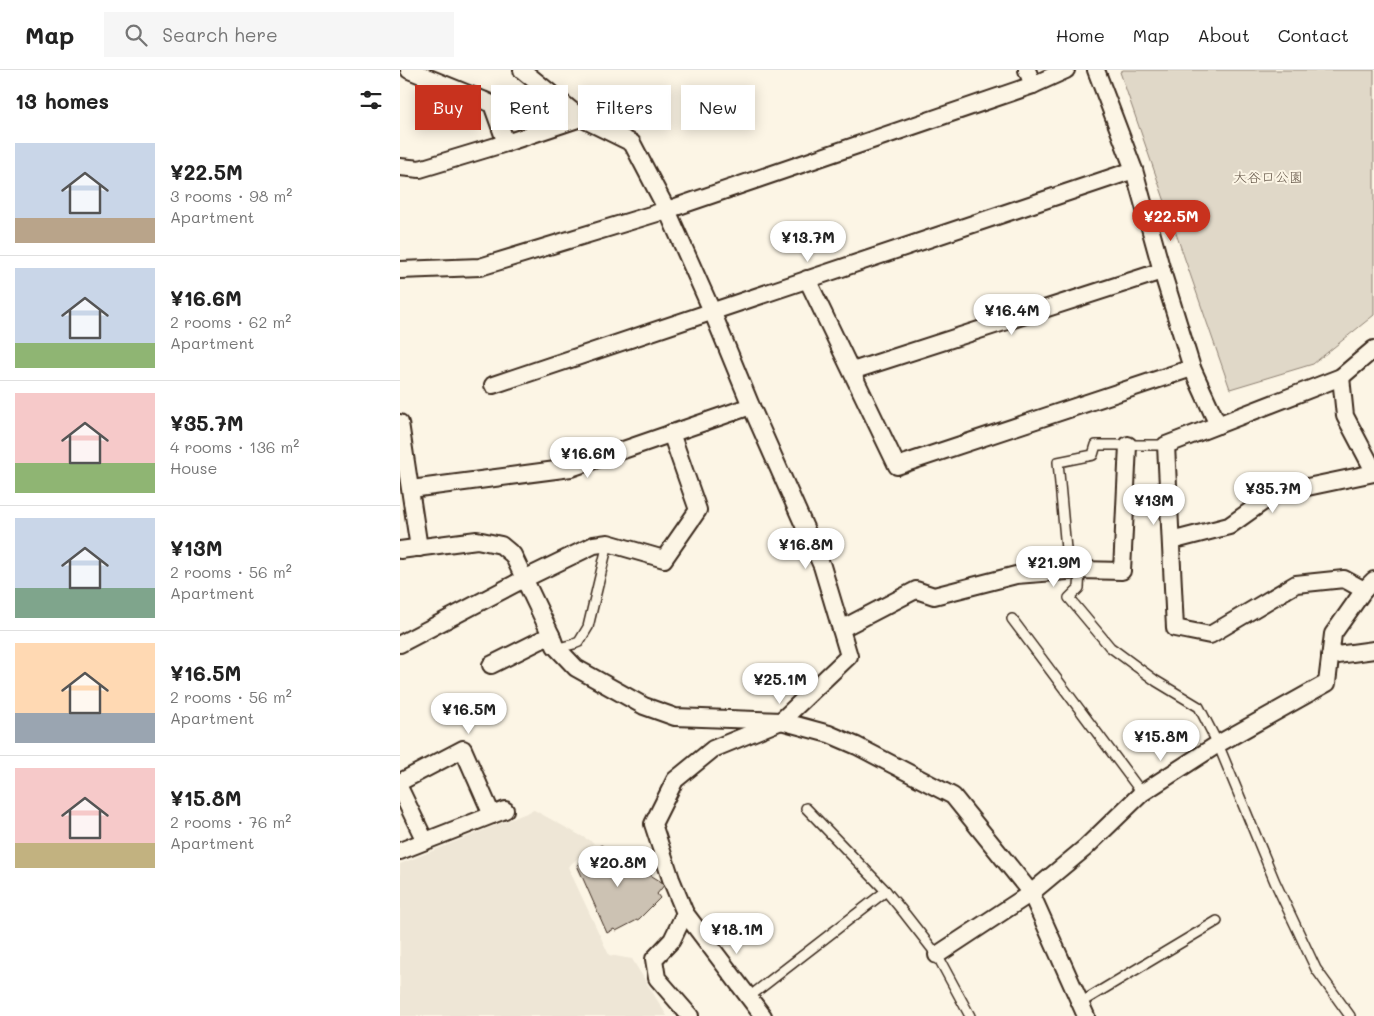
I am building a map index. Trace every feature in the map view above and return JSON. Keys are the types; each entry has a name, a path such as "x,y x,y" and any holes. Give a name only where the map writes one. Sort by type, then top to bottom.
{"street":[{"path":"409,70 492,104 506,143"},
{"path":"522,70 578,116"},
{"path":"1027,70 1033,85"},
{"path":"400,270 480,267 667,210 1033,85 1066,70"},
{"path":"1096,70 1134,170 1162,271 1192,368 1218,425"},
{"path":"400,167 420,170 578,119"},
{"path":"605,130 632,144 667,210 822,566 849,656 781,721 714,749 675,780 653,824 671,879 685,913 763,1016"},
{"path":"493,385 1134,170"},
{"path":"852,371 1162,271"},
{"path":"807,280 897,466 1192,368"},
{"path":"937,955 1031,893 1085,848 1142,793 1218,744 1327,683 1333,634 1369,585 1344,579 1296,584 1210,635 1175,628 1166,445 1341,377 1374,349"},
{"path":"1170,541 1229,526 1274,494 1374,472 1345,416 1341,377"},
{"path":"411,489 571,468 751,406"},
{"path":"400,423 419,548"},
{"path":"400,644 524,579 594,545 608,543 664,559 698,510 671,433"},
{"path":"841,629 916,590 934,596 1016,575 1074,570 1122,570 1128,445"},
{"path":"400,550 477,540 501,545 513,555 555,646 576,668 644,706 676,717 781,721 829,734 857,746 953,796 1031,893 1083,1009"},
{"path":"491,666 551,635"},
{"path":"1330,656 1374,650"},
{"path":"400,782 463,749 499,813 400,851"},
{"path":"400,789 425,841"},
{"path":"685,913 672,940 654,959 657,978 690,1016"}],"lane":[{"path":"1166,445 1096,445 1093,455 1058,462 1074,570 1079,588 1069,598 1110,647 1156,680 1200,707 1218,744 1275,882 1316,969 1350,1016"},
{"path":"559,650 579,642 588,627 608,543"},
{"path":"1012,619 1142,793"},
{"path":"806,808 886,891 937,955 970,1016"},
{"path":"749,997 886,891"},
{"path":"1083,1009 1217,921"}],"shaded area":[{"path":"534,810 594,843 568,867 609,955 632,959 667,1016 400,1016 400,864"}],"green space":[{"name":"大谷口公園","path":"1123,70 1374,70 1374,315 1313,364 1230,389 1120,72"}],"building":[{"path":"601,845 665,884 657,894 660,898 639,919 616,931 614,929 607,933 577,865"}]}
